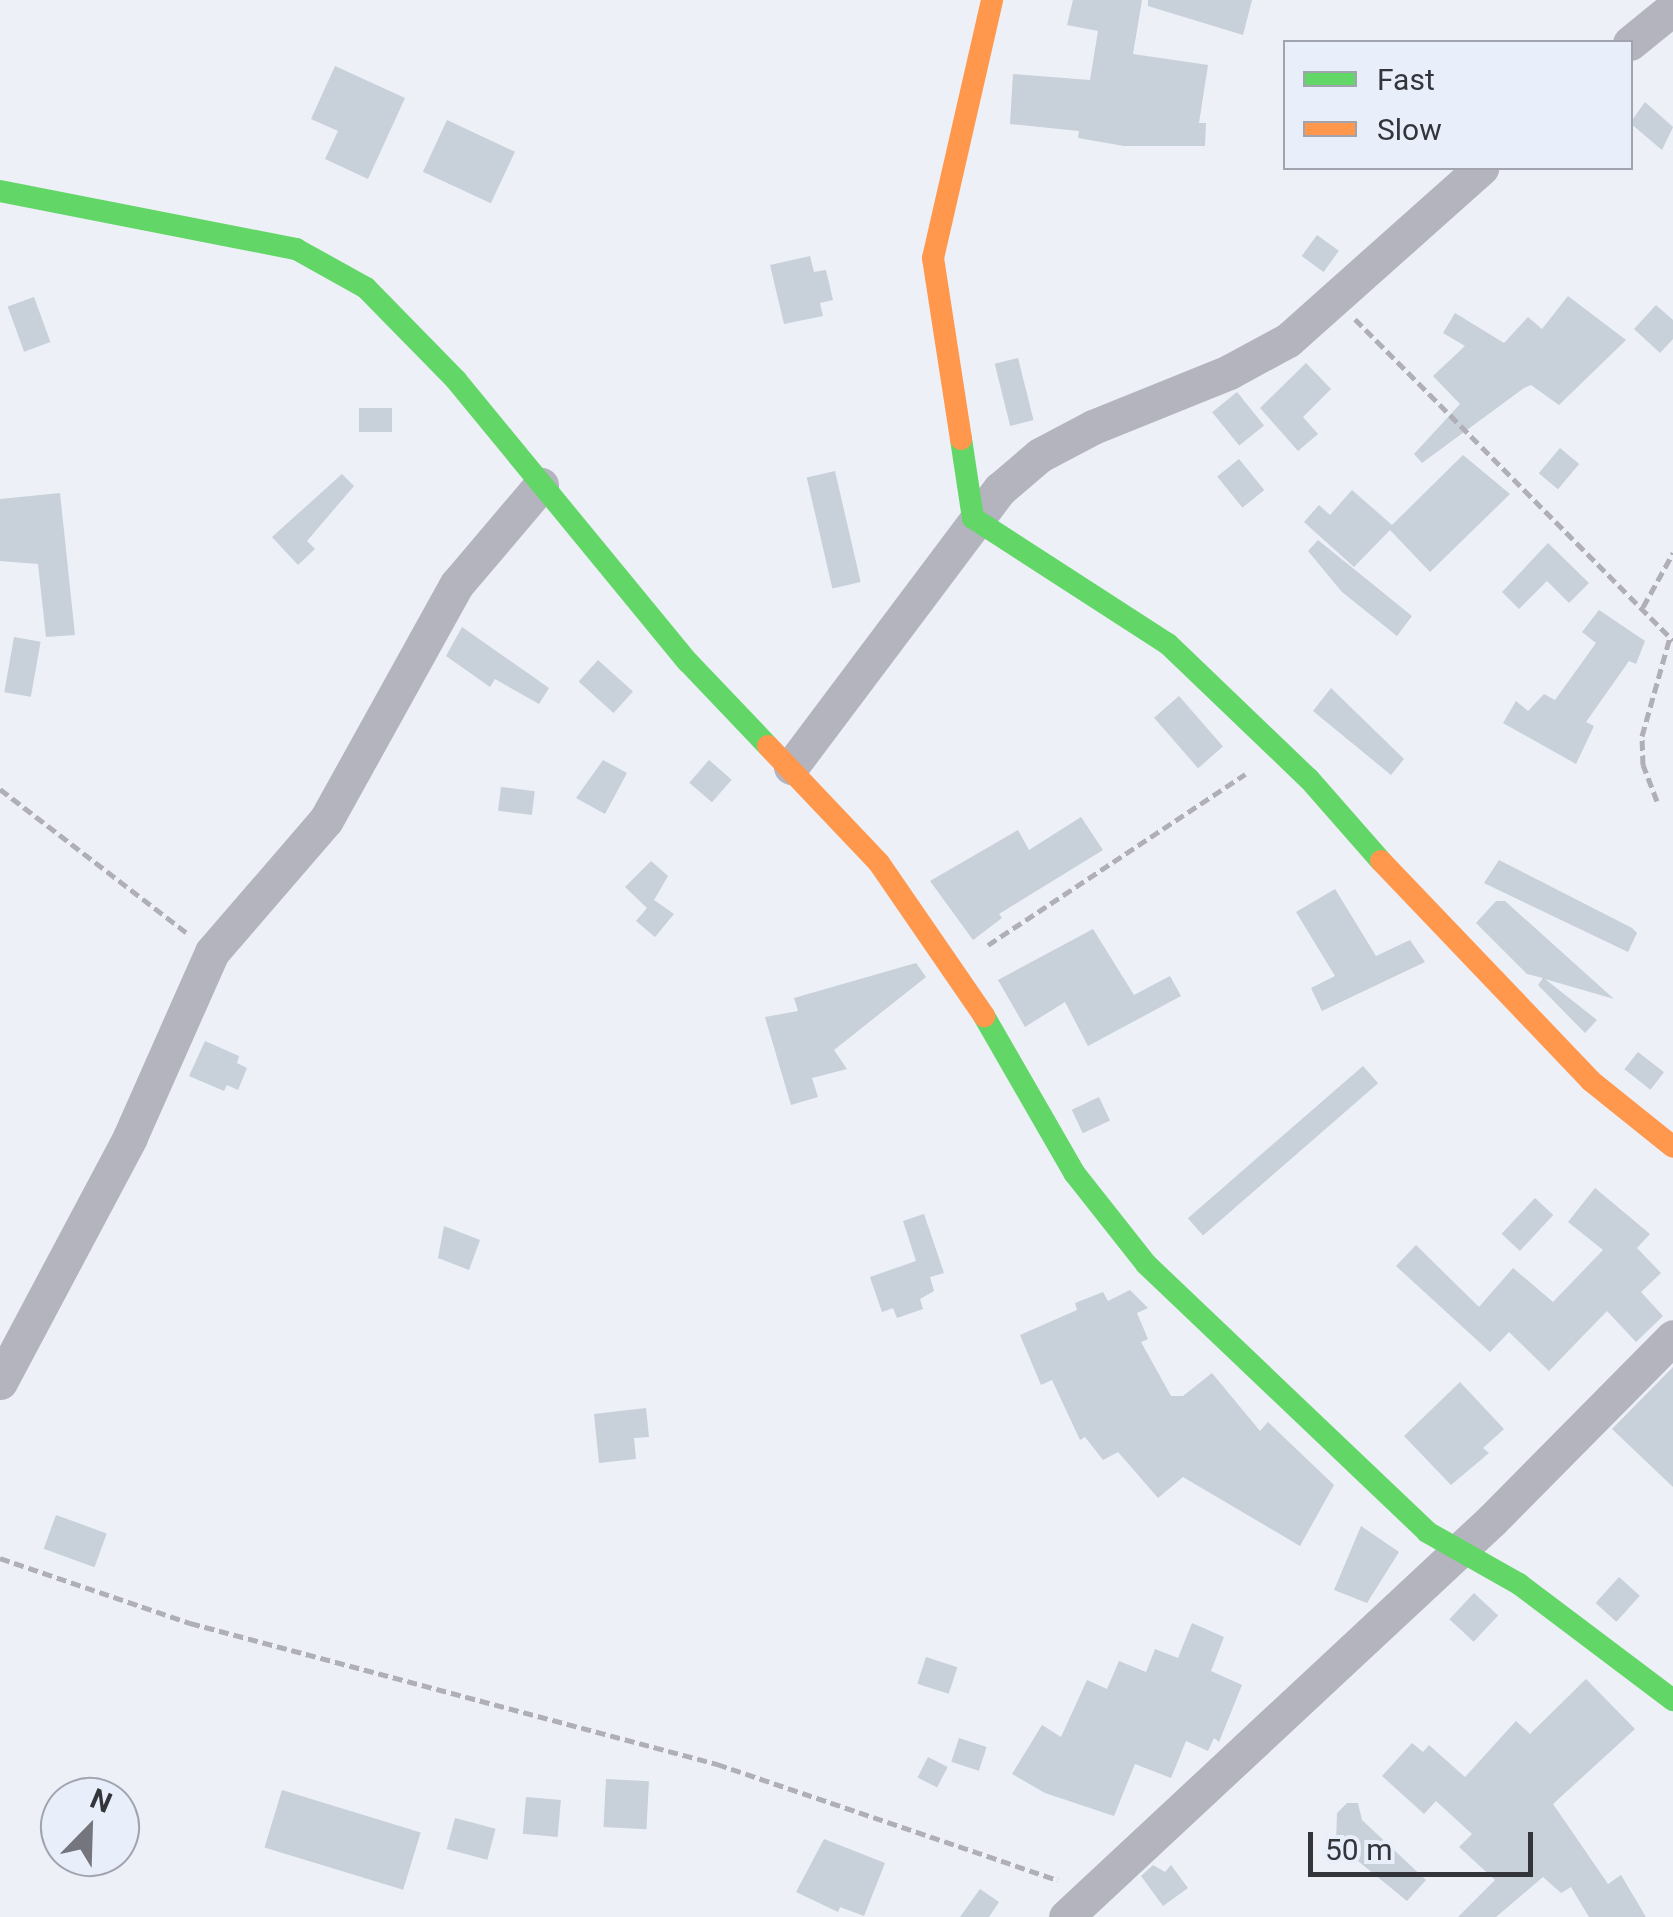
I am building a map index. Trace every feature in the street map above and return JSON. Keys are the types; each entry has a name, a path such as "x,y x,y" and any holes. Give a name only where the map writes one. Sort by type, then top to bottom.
{"street":[{"path":"992,0 933,258 973,518 1168,644 1280,751 1442,931 1591,1081 1673,1148"},
{"path":"1633,41 1673,8"},
{"path":"790,767 882,652 973,518 1040,455 1229,372 1288,340 1338,301 1479,170"},
{"path":"0,192 296,249 366,288 456,380 688,662 879,863 956,966 1075,1174 1146,1264 1404,1512 1458,1551 1519,1584 1673,1700"},
{"path":"0,1382 121,1154 212,952 326,820 457,584 540,485"},
{"path":"1066,1917 1458,1551 1673,1337"}],"path":[{"path":"1338,301 1548,519 1643,606 1672,638 1642,736 1643,765 1658,801"},
{"path":"1643,606 1673,553"},
{"path":"956,966 1280,751"},
{"path":"0,789 212,952"},
{"path":"0,1558 265,1645 717,1764 876,1823 1093,1890"}],"building":[{"path":"1073,0 1142,0 1133,54 1208,65 1199,123 1206,123 1205,146 1124,146 1078,138 1079,131 1010,124 1013,74 1090,80 1098,31 1067,25"},
{"path":"1148,0 1252,0 1243,35 1148,6"},
{"path":"335,66 405,98 368,179 325,159 338,131 311,119"},
{"path":"1645,102 1673,127 1662,150 1633,126 1633,119"},
{"path":"447,120 515,152 491,203 423,172"},
{"path":"1317,235 1339,251 1324,272 1302,256"},
{"path":"810,256 814,272 826,270 833,300 820,303 823,316 784,324 770,265"},
{"path":"1568,296 1626,340 1559,405 1531,385 1422,463 1414,454 1460,404 1433,376 1465,346 1443,333 1455,313 1504,343 1528,317 1542,329"},
{"path":"34,297 50,342 24,352 8,307"},
{"path":"1656,305 1673,320 1673,339 1660,353 1634,329"},
{"path":"1018,358 1033,420 1010,426 995,364"},
{"path":"1306,363 1331,389 1303,417 1318,434 1298,451 1260,408"},
{"path":"1237,392 1264,425 1239,446 1212,412"},
{"path":"359,408 392,408 392,432 359,432"},
{"path":"1560,448 1579,464 1558,489 1539,473"},
{"path":"1463,455 1510,494 1430,572 1390,530 1354,567 1304,522 1319,505 1330,515 1352,490 1392,525"},
{"path":"1239,459 1264,490 1242,508 1217,477"},
{"path":"835,471 861,582 832,589 807,478"},
{"path":"342,474 354,486 307,541 315,549 298,565 272,537"},
{"path":"60,493 75,635 46,637 38,564 0,561 0,499"},
{"path":"1318,540 1412,616 1397,636 1342,592 1308,551"},
{"path":"1548,543 1589,583 1569,603 1547,581 1519,609 1502,592"},
{"path":"1599,610 1645,641 1636,664 1629,661 1586,722 1594,726 1576,764 1503,723 1516,701 1528,711 1544,694 1555,700 1596,643 1582,632"},
{"path":"462,627 549,688 539,704 495,679 490,687 446,656"},
{"path":"14,637 41,642 31,697 4,692"},
{"path":"598,660 633,691 614,713 579,682"},
{"path":"1331,688 1404,759 1391,775 1313,711"},
{"path":"1179,696 1223,747 1198,768 1154,718"},
{"path":"603,760 627,773 605,814 576,798"},
{"path":"709,760 732,780 712,802 689,783"},
{"path":"501,787 535,791 532,815 498,811"},
{"path":"1081,817 1103,850 999,914 1002,918 973,940 930,881 1018,830 1029,850"},
{"path":"1499,860 1632,928 1637,933 1628,952 1484,883"},
{"path":"651,861 668,876 654,900 674,914 655,937 636,921 647,908 625,887"},
{"path":"1335,889 1376,956 1410,940 1425,962 1322,1011 1311,988 1335,976 1296,912"},
{"path":"1496,901 1505,901 1614,999 1545,979 1597,1020 1585,1033 1538,985 1543,978 1527,974 1476,923"},
{"path":"1093,929 1134,995 1170,976 1181,996 1088,1046 1065,1002 1025,1027 998,980"},
{"path":"916,963 926,977 834,1050 847,1069 812,1078 818,1097 791,1105 765,1017 798,1011 794,998"},
{"path":"205,1041 239,1056 237,1063 247,1068 238,1090 227,1085 224,1091 189,1076"},
{"path":"1638,1052 1664,1072 1650,1090 1624,1069"},
{"path":"1363,1066 1378,1083 1203,1236 1188,1218"},
{"path":"1099,1097 1110,1121 1083,1133 1072,1110"},
{"path":"1595,1188 1650,1234 1637,1248 1661,1273 1641,1292 1663,1316 1636,1342 1607,1311 1549,1371 1509,1332 1490,1352 1396,1266 1416,1245 1479,1307 1513,1268 1553,1302 1603,1250 1568,1222"},
{"path":"1535,1198 1553,1215 1520,1251 1502,1234"},
{"path":"924,1214 944,1273 930,1277 934,1291 920,1299 923,1309 897,1318 893,1308 882,1312 870,1277 916,1261 903,1221"},
{"path":"444,1226 480,1240 469,1270 438,1258"},
{"path":"1130,1290 1148,1308 1137,1313 1148,1339 1141,1342 1171,1396 1183,1396 1212,1373 1260,1431 1268,1422 1334,1485 1300,1546 1183,1477 1158,1498 1118,1452 1103,1460 1085,1437 1080,1440 1052,1380 1041,1385 1020,1335 1077,1310 1075,1303 1103,1292 1108,1301"},
{"path":"1673,1367 1673,1487 1612,1429"},
{"path":"1460,1382 1504,1429 1483,1448 1489,1453 1451,1485 1404,1436"},
{"path":"646,1408 649,1437 634,1438 636,1459 599,1463 594,1414"},
{"path":"56,1515 107,1533 94,1567 44,1549"},
{"path":"1361,1526 1399,1552 1367,1603 1334,1590"},
{"path":"1619,1577 1640,1596 1616,1622 1596,1603"},
{"path":"1474,1593 1498,1616 1474,1642 1449,1619"},
{"path":"1192,1623 1224,1637 1211,1671 1242,1685 1219,1742 1214,1738 1208,1751 1186,1741 1171,1778 1135,1764 1114,1816 1045,1793 1012,1774 1042,1725 1061,1737 1087,1680 1107,1689 1119,1661 1146,1672 1155,1649 1178,1658"},
{"path":"926,1657 957,1667 949,1694 917,1684"},
{"path":"1586,1679 1635,1729 1553,1804 1608,1884 1621,1875 1646,1917 1589,1917 1571,1887 1561,1893 1543,1877 1496,1917 1458,1917 1495,1880 1459,1847 1472,1834 1436,1801 1424,1814 1382,1776 1412,1743 1423,1752 1429,1745 1465,1777 1516,1721 1530,1734"},
{"path":"959,1738 987,1747 979,1771 951,1762"},
{"path":"928,1757 948,1767 937,1787 918,1777"},
{"path":"606,1779 649,1781 646,1829 603,1827"},
{"path":"282,1790 421,1832 403,1890 264,1847"},
{"path":"526,1797 561,1800 558,1837 523,1834"},
{"path":"1347,1803 1358,1803 1362,1820 1426,1880 1407,1901 1336,1843 1337,1813"},
{"path":"455,1818 496,1829 487,1860 447,1849"},
{"path":"824,1839 885,1863 864,1916 840,1907 838,1912 796,1892"},
{"path":"1153,1865 1165,1872 1171,1865 1188,1888 1163,1906 1141,1876"},
{"path":"980,1889 999,1902 989,1917 960,1917"}],"traffic: fast":[{"path":"0,191 296,249 366,288 456,380 688,662 768,746"},
{"path":"961,439 973,518 1168,644 1309,779 1381,861"},
{"path":"984,1016 1075,1174 1146,1264 1427,1532 1519,1584 1673,1700"}],"traffic: slow":[{"path":"961,439 933,258 992,0"},
{"path":"768,746 879,863 984,1016"},
{"path":"1381,861 1591,1081 1673,1147"}]}
